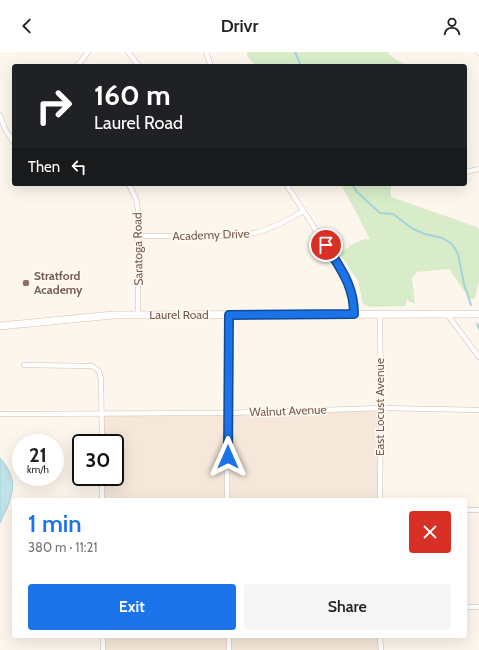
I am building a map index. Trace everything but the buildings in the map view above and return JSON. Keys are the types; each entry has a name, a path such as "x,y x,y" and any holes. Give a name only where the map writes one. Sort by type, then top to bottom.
{"main road":[{"name":"Laurel Road","path":"0,326 112,315 479,314"}],"street":[{"path":"79,64 88,52"},
{"path":"128,52 137,64"},
{"path":"206,52 210,64"},
{"path":"0,116 7,134 12,140"},
{"path":"467,172 479,169"},
{"name":"Saratoga Road","path":"130,186 137,204 138,315"},
{"path":"287,186 346,278 352,294 354,314"},
{"name":"Academy Drive","path":"138,236 233,236 248,234 266,230 303,211"},
{"name":"East Locust Avenue","path":"380,314 380,498"},
{"path":"447,314 479,357"},
{"path":"228,498 229,315"},
{"path":"24,365 92,366 99,371 101,379 102,434"},
{"name":"Walnut Avenue","path":"1,414 228,413 381,408 479,410"},
{"path":"102,486 102,498"},
{"path":"467,510 479,510"},
{"path":"467,608 479,607"},
{"path":"103,638 103,650"},
{"path":"229,638 229,650"},
{"path":"380,638 381,650"}],"shaded area":[{"path":"381,408 381,498 102,498 102,486 124,486 124,434 102,434 102,414"},
{"path":"103,638 381,638 382,650 103,650"}],"green space":[{"path":"247,52 387,52 395,59 405,64 254,64 247,56"},
{"path":"342,186 391,186 391,197 477,227 479,230 479,281 475,299 470,299 449,269 417,272 412,278 415,304 407,300 405,306 370,307 363,304 358,281 340,254 347,248 362,240 370,239"}],"water":[{"path":"0,458 11,475 12,490 11,497 0,523"}],"waterway":[{"path":"295,52 300,64"},
{"path":"353,186 357,192 380,213 393,214 413,229 425,234 442,238 452,244 458,254 464,284 471,305"},
{"path":"477,324 479,329"}],"place":[{"name":"Stratford Academy","path":"26,283"}],"route":[{"path":"228,457 229,315 354,314 353,299 349,284 341,268 326,245"}]}
